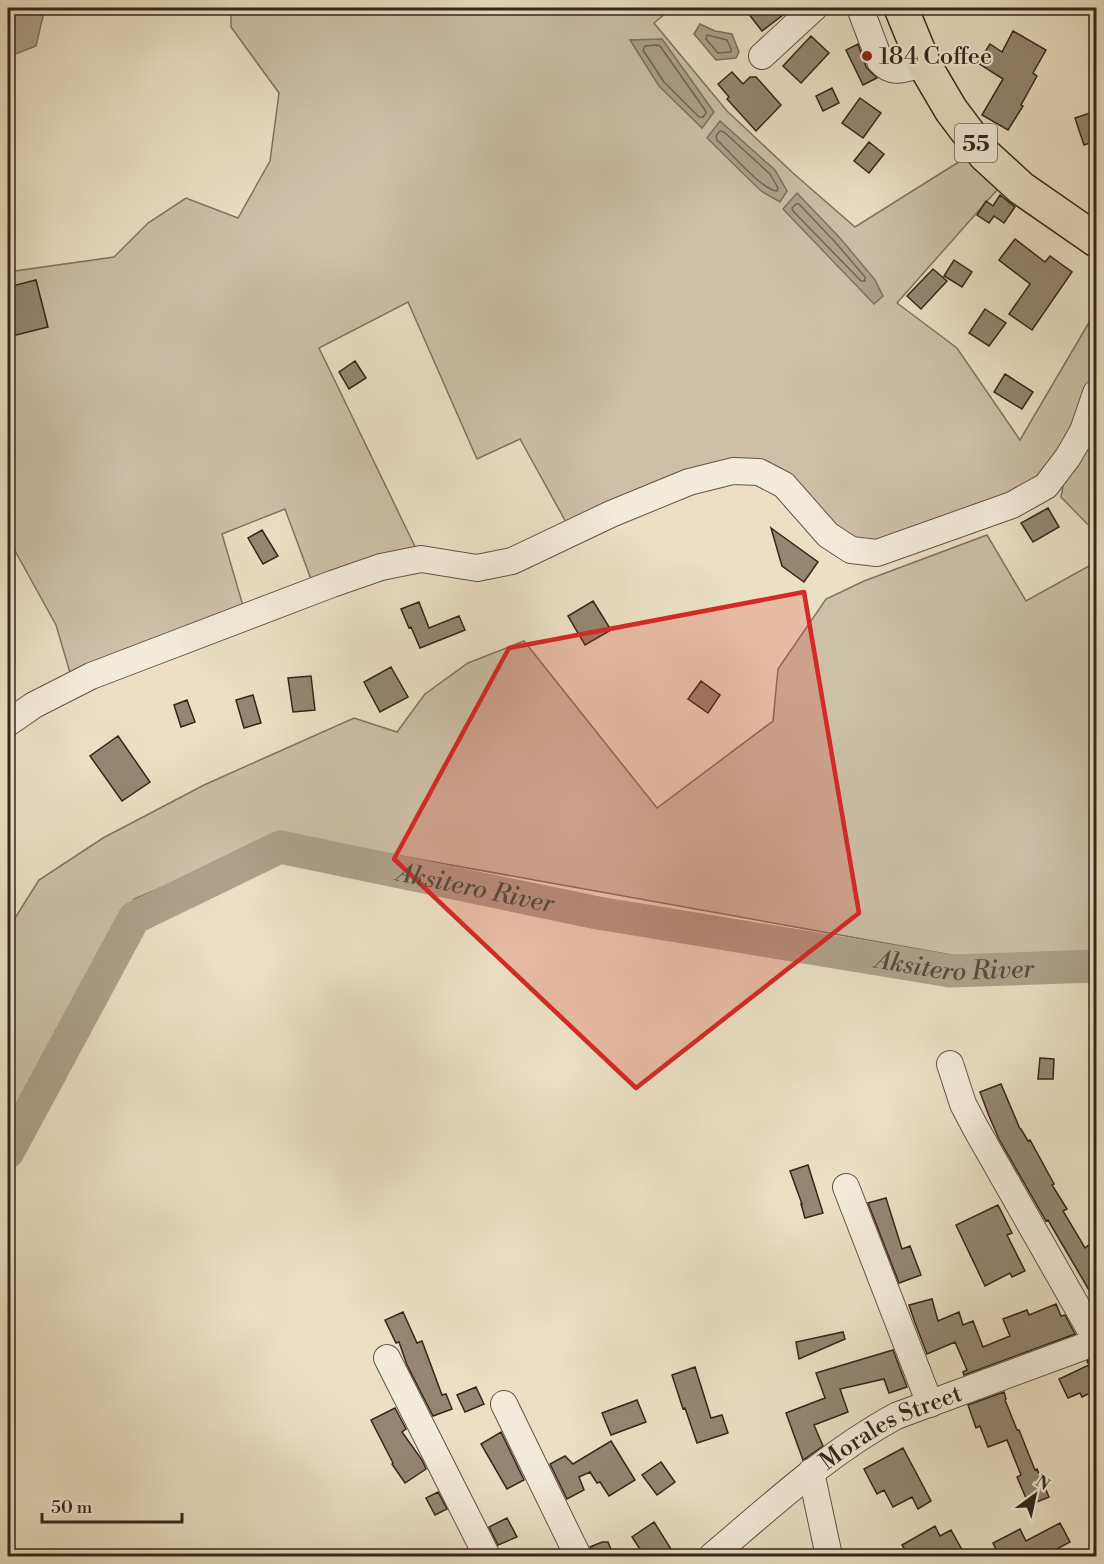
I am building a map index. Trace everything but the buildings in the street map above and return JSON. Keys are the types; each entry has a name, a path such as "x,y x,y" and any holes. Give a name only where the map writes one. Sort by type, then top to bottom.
{"highway":[{"name":"55","path":"901,8 924,64 951,110 985,155 1021,188 1096,240"}],"street":[{"path":"762,56 814,8"},
{"path":"860,8 880,61 886,68 897,71 924,64"},
{"path":"8,723 34,705 91,676 332,584 381,567 421,559 477,568 512,561 611,514 689,482 733,471 759,472 784,485 828,535 851,550 877,553 1012,505 1046,486 1068,457 1083,431 1096,393"},
{"path":"950,1064 968,1114 1096,1341"},
{"path":"846,1187 930,1404"},
{"name":"Morales Street","path":"712,1557 811,1472 874,1428 896,1416 1096,1341"},
{"path":"387,1358 487,1557"},
{"path":"504,1404 578,1557"},
{"path":"811,1472 829,1557"}],"highlighted area":[{"path":"804,592 859,913 636,1088 394,859 509,648"}],"shaded area":[{"path":"231,8 672,8 654,23 727,111 855,227 973,153 1004,182 897,303 957,348 1020,440 1091,319 1096,319 1096,533 1061,497 1068,459 1046,486 857,551 759,472 572,533 520,439 477,459 408,302 319,348 421,559 315,590 285,509 222,534 246,616 71,676 56,625 8,538 8,272 114,257 148,223 186,198 238,218 270,161 279,93 231,27"},
{"path":"987,535 1026,601 1096,562 1096,953 957,956 284,835 134,899 8,1126 8,929 39,880 103,838 204,785 354,718 397,732 425,694 468,663 524,641 657,808 773,721 778,669 826,599 864,581"}],"water":[{"path":"8,8 45,8 36,46 8,57"},
{"path":"700,24 715,31 732,34 739,52 736,58 716,60 694,34"},
{"path":"662,39 714,112 702,128 659,86 630,40"},
{"path":"720,121 775,170 787,191 780,202 761,191 707,138"},
{"path":"797,193 840,238 875,280 883,296 874,304 783,209"}],"waterway":[{"name":"Aksitero River","path":"8,1152 134,918 280,847 598,913 950,971 1096,966"}],"place":[{"name":"184 Coffee","path":"867,56"}]}
